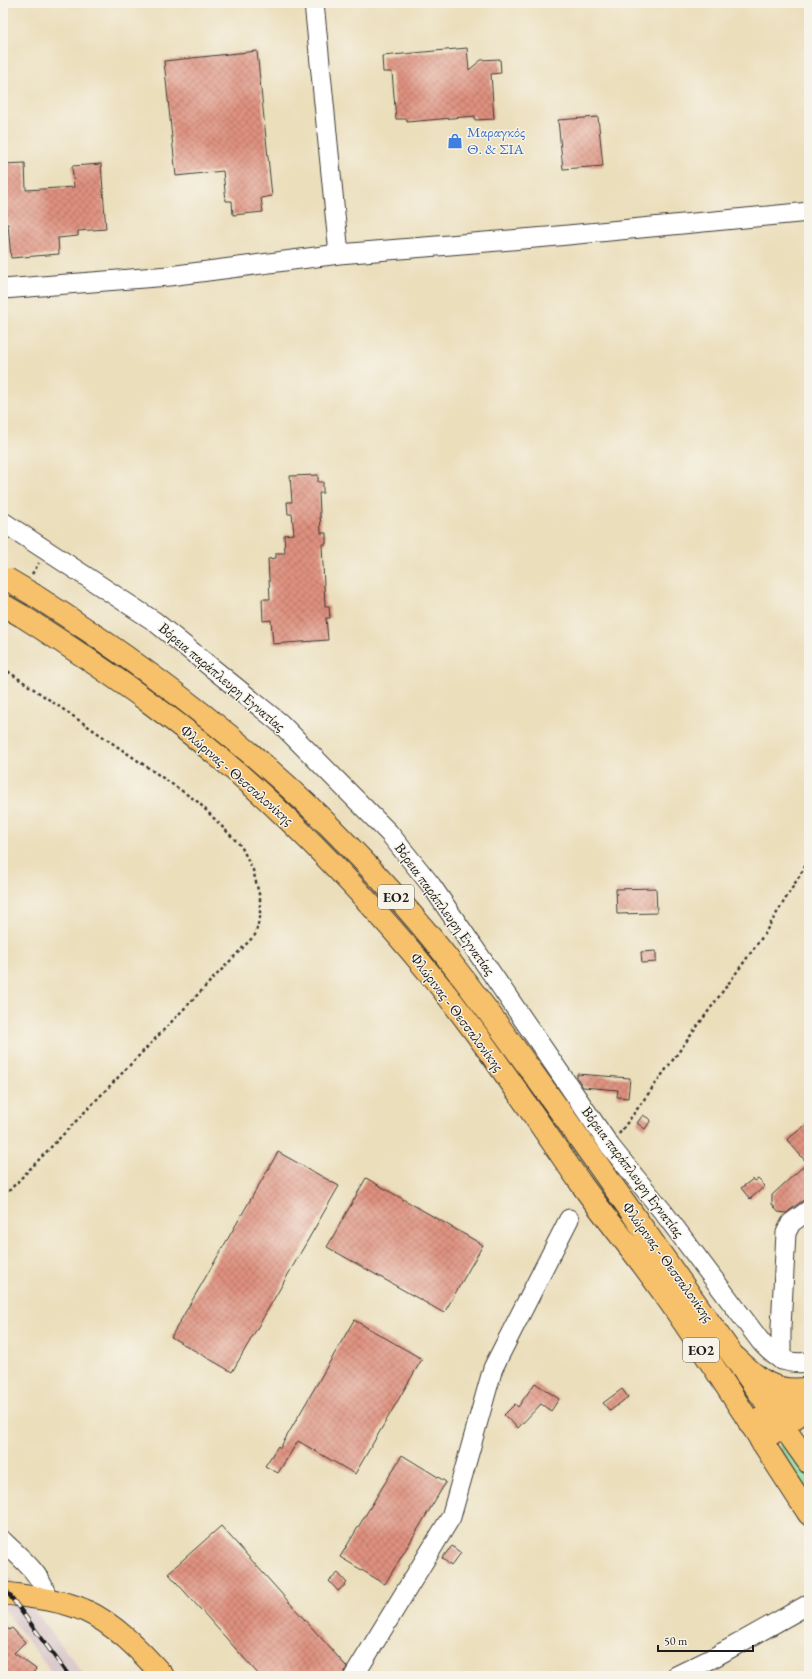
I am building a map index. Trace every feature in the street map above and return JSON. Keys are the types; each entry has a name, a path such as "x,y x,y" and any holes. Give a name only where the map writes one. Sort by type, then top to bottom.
{"main road":[{"name":"Φλώρινας - Θεσσαλονίκης","path":"5,578 34,594 101,638 153,675 229,734 289,787 346,842 389,889 451,962 499,1026 736,1358 809,1463"},
{"name":"Φλώρινας - Θεσσαλονίκης","path":"3,605 88,658 152,704 213,752 272,804 328,858 382,916 432,976 479,1038 585,1189 662,1290 809,1514"},
{"path":"736,1358 754,1375 766,1383 781,1388 801,1390 809,1389"},
{"path":"756,1433 778,1418 809,1389"},
{"path":"778,1418 809,1408"},
{"path":"3,1593 46,1600 84,1610 108,1624 140,1652 163,1676"}],"street":[{"path":"314,3 339,254"},
{"path":"3,289 169,276 339,254 555,236 809,212"},
{"name":"Βόρεια παράπλευρη Εγνατίας","path":"3,522 154,621 280,723 389,833 431,885 610,1146 664,1213 761,1342 771,1353 781,1360"},
{"path":"809,1210 791,1223 786,1233 781,1334 781,1360 789,1363 809,1362"},
{"path":"354,1676 451,1517 493,1368 569,1219"},
{"path":"3,1541 41,1580 45,1589 46,1600"},
{"path":"676,1676 711,1659 809,1604"}],"path":[{"path":"3,668 198,802 240,846 253,870 260,898 260,917 255,935 3,1197"},
{"path":"610,1146 758,942 809,860"}],"shaded area":[{"path":"3,1568 85,1676 54,1676 3,1608"}],"green space":[{"path":"785,1442 809,1478 809,1496 783,1455 780,1446"}],"building":[{"path":"467,48 469,70 481,60 500,59 501,73 491,74 494,119 475,120 475,116 407,122 407,119 396,119 392,72 383,72 382,56"},
{"path":"257,51 272,196 261,198 263,212 233,215 232,201 226,201 223,171 176,176 164,61"},
{"path":"598,117 603,166 563,169 558,120"},
{"path":"25,163 26,190 74,187 72,166 101,164 106,229 78,231 78,236 58,238 59,254 11,258 8,224 5,224 3,164"},
{"path":"318,475 318,482 323,482 323,493 319,493 321,533 326,533 326,544 322,544 325,606 329,606 330,618 326,618 328,640 273,644 271,620 263,621 262,599 270,599 268,559 276,558 276,553 285,553 284,535 294,534 292,514 288,514 287,502 292,502 290,476"},
{"path":"656,888 657,913 617,914 616,889"},
{"path":"656,951 656,962 642,963 641,952"},
{"path":"577,1074 630,1078 628,1098 617,1097 618,1090 583,1087 577,1078"},
{"path":"643,1115 651,1120 645,1129 637,1123"},
{"path":"809,1122 809,1199 802,1201 786,1213 778,1212 772,1204 772,1195 807,1163 787,1140"},
{"path":"278,1152 339,1186 232,1372 171,1337"},
{"path":"366,1178 483,1245 444,1313 327,1247"},
{"path":"753,1179 755,1181 758,1179 765,1186 750,1199 741,1188"},
{"path":"354,1320 422,1359 355,1474 298,1441 278,1473 265,1466 278,1446 280,1448"},
{"path":"535,1383 559,1399 551,1411 541,1404 518,1428 504,1415 515,1404 518,1407"},
{"path":"622,1389 628,1397 610,1411 603,1403"},
{"path":"402,1455 446,1482 385,1584 340,1557"},
{"path":"221,1526 347,1667 343,1676 260,1676 168,1573"},
{"path":"452,1546 461,1553 451,1566 442,1558"},
{"path":"338,1573 347,1583 338,1591 329,1581"},
{"path":"3,1624 9,1630 12,1628 25,1642 14,1653 36,1669 31,1676 3,1676"}],"railway":[{"path":"3,1586 69,1676"}],"place":[{"name":"Μαραγκός Θ. & ΣΙΑ","path":"455,141"}]}
